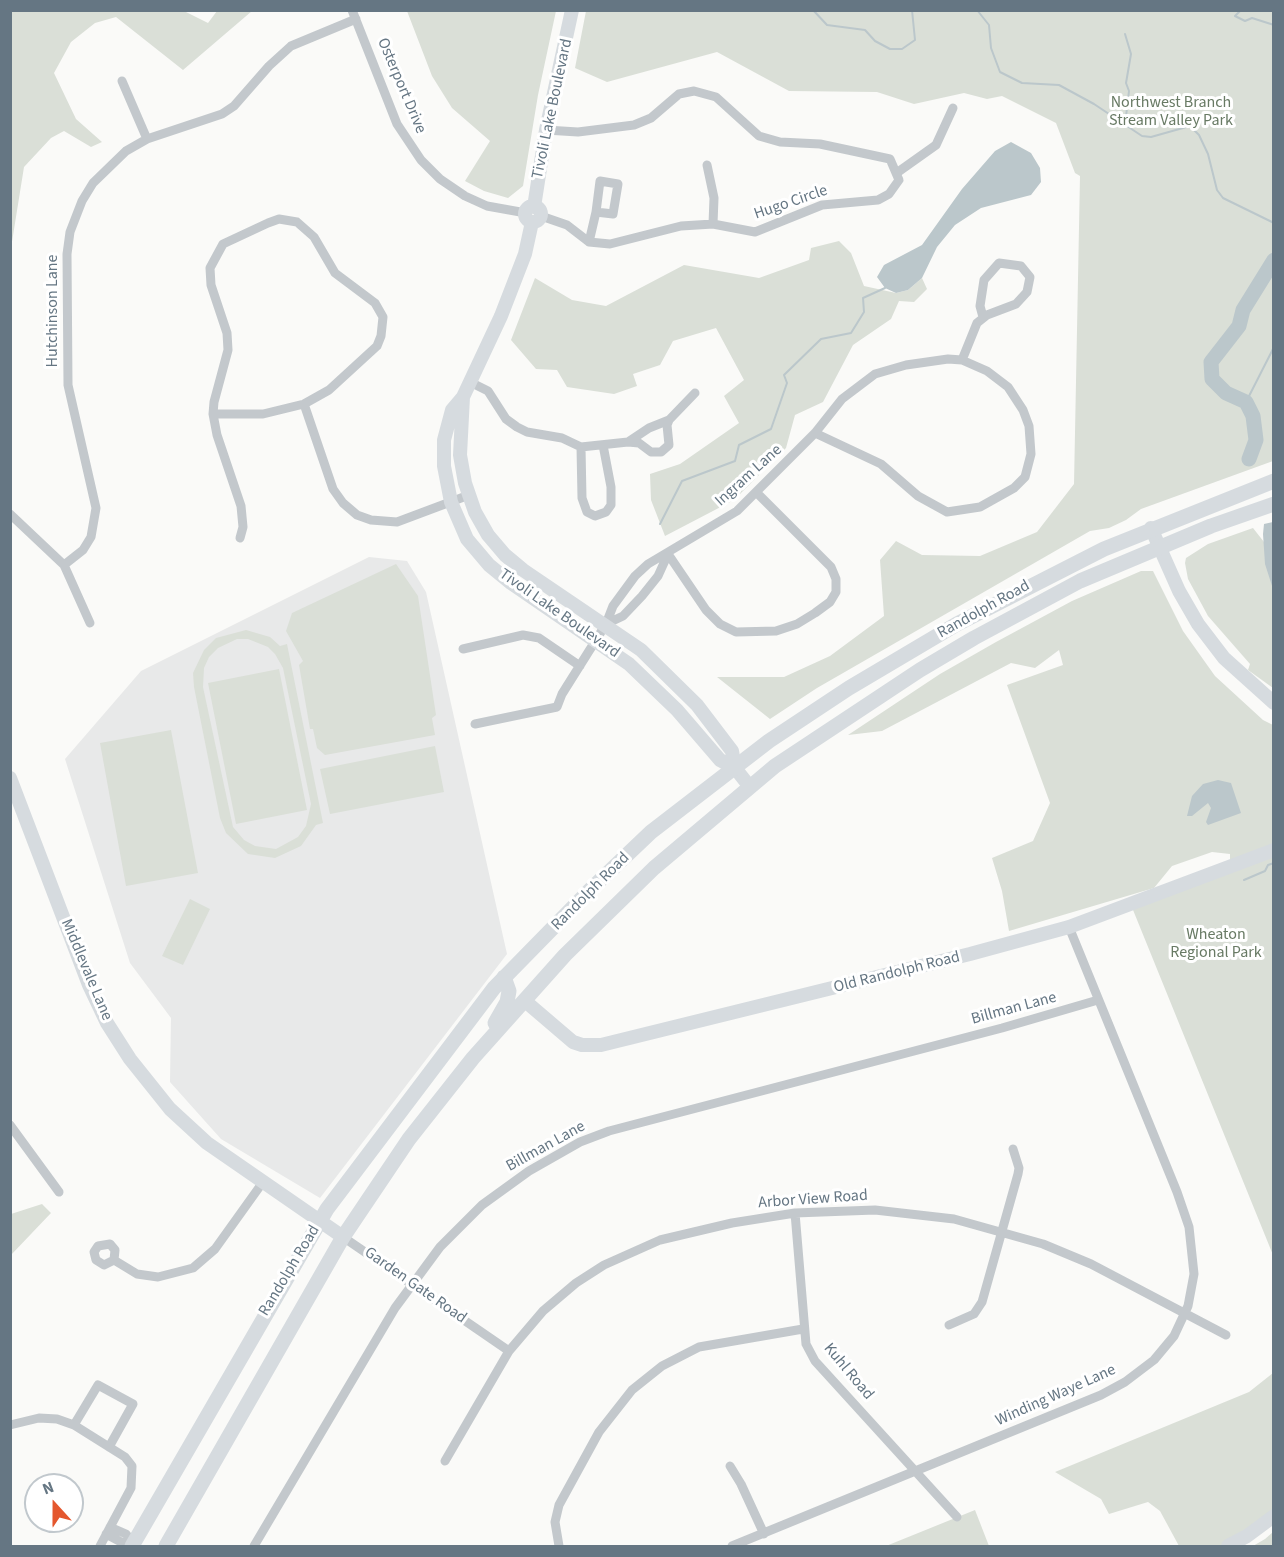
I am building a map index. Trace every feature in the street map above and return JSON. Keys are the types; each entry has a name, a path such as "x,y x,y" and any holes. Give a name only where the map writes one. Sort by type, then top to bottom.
{"main road":[{"name":"Randolph Road","path":"135,1546 320,1220 402,1107 504,977 651,832 805,717 957,624 1039,580 1151,528 1274,481"},
{"name":"Randolph Road","path":"166,1546 343,1237 409,1139 473,1058 615,905 697,830 799,749 920,670 1005,620 1073,585 1160,547 1274,504"},
{"path":"525,1000 515,987 517,977 555,927"},
{"path":"473,1058 507,1002 508,991 504,977"}],"street":[{"name":"Tivoli Lake Boulevard","path":"572,10 546,130 533,214 518,274 463,397 452,410 444,440 444,466 451,502 467,539 489,565 511,583 629,664 720,760 735,768 750,787"},
{"name":"Hutchinson Lane","path":"64,566 82,550 91,537 96,508 68,385 67,254 70,232 82,201 93,183 126,151 147,139 222,114 234,106 269,66 291,46 354,15"},
{"name":"Osterport Drive","path":"354,15 397,124 421,160 440,179 465,196 487,206 533,214"},
{"path":"122,81 147,139"},
{"path":"546,130 578,132 634,125 651,118 679,94 694,91 716,97 759,136 768,140 820,144 871,154 890,159 898,172"},
{"name":"Hugo Circle","path":"589,242 610,244 681,226 713,224 755,232 822,205 838,202 865,203 878,200 896,187 899,180 898,172 936,145 953,108"},
{"path":"707,165 714,198 713,224"},
{"path":"533,214 567,225 589,242 596,212"},
{"path":"213,414 263,414 304,404 329,390 377,346 381,336 383,317 369,296 335,273 314,237 297,222 279,219 223,244 214,256 210,268 212,285 227,333 228,350 213,414 216,435 241,506 243,527 240,538"},
{"path":"815,434 881,464 918,496 947,512 965,511 997,500 1014,488 1029,469 1031,454 1029,426 1008,387 987,371 962,360 970,337 982,317 1016,304 1027,292 1030,277 1022,266 999,263 984,279 980,306 982,317"},
{"name":"Ingram Lane","path":"475,724 557,707 606,624 613,606 635,576 648,564 737,511 815,434 842,399 875,374 906,365 948,359 962,360"},
{"path":"470,382 488,391 506,419 517,427 527,432 562,438 581,447 628,442 639,443 651,452 661,452 669,444 667,425 669,420"},
{"path":"628,442 645,430 669,420 695,393"},
{"name":"Tivoli Lake Boulevard","path":"463,397 460,455 469,495 488,535 506,555 641,650 697,705 732,751 735,768"},
{"path":"304,404 333,489 343,503 357,515 372,520 397,522 469,495"},
{"path":"581,447 582,498 587,512 596,516 606,512 611,505 611,487 603,445"},
{"path":"668,554 706,610 720,624 736,632 754,633 788,627 815,613 830,602 836,592 836,579 831,567 756,493"},
{"path":"10,514 64,566 90,623"},
{"path":"1151,528 1179,591 1198,624 1224,658 1274,703"},
{"name":"Ingram Lane","path":"606,624 623,616 642,596 658,576 668,554"},
{"path":"463,649 523,635 539,638 580,666"},
{"name":"Middlevale Lane","path":"10,777 89,986 107,1023 130,1059 170,1109 207,1143 320,1220"},
{"name":"Old Randolph Road","path":"525,1000 573,1041 582,1046 601,1045 970,954 1069,927 1274,850"},
{"name":"Winding Waye Lane","path":"732,1546 1101,1395 1125,1382 1154,1360 1174,1336 1185,1313 1194,1274 1188,1227 1177,1192 1069,927"},
{"name":"Billman Lane","path":"254,1546 395,1308 440,1247 482,1205 529,1171 580,1142 642,1122 1012,1025 1098,999"},
{"path":"10,1125 59,1192"},
{"path":"949,1325 974,1314 982,1302 1019,1168 1013,1149"},
{"path":"114,1260 137,1274 158,1277 193,1268 215,1250 262,1182"},
{"name":"Arbor View Road","path":"445,1461 509,1351 543,1311 576,1283 604,1266 660,1240 732,1223 795,1213 897,1212 954,1219 1003,1231 1091,1264 1226,1335"},
{"name":"Kuhl Road","path":"795,1213 806,1344 815,1360 957,1517"},
{"name":"Garden Gate Road","path":"320,1220 509,1351"},
{"path":"559,1546 555,1522 559,1505 599,1432 632,1390 662,1366 699,1347 803,1329"},
{"path":"74,1425 98,1385 133,1404 109,1447"},
{"path":"10,1425 39,1418 57,1419 74,1425 125,1457 132,1466 133,1479 100,1546"},
{"path":"730,1466 764,1534"},
{"path":"1228,1546 1247,1536 1274,1516"},
{"path":"108,1531 126,1534 135,1546"}],"shaded area":[{"path":"1011,142 1031,153 1040,168 1041,182 1031,195 981,208 955,225 937,247 922,278 908,290 896,293 885,288 877,277 884,265 922,245 962,189 995,151"},
{"path":"1274,522 1273,589 1265,564 1263,534 1264,524"},
{"path":"369,557 407,561 426,592 507,954 320,1198 221,1139 170,1082 171,1018 130,963 65,759 141,671"},
{"path":"1218,780 1231,783 1241,813 1208,825 1206,822 1211,808 1208,803 1192,816 1187,816 1192,796 1203,784"}],"green space":[{"path":"11,10 184,11 208,23 217,11 252,11 183,70 116,17 95,23 71,42 54,73 76,119 102,142 91,147 64,131 51,138 24,167 11,248"},
{"path":"407,11 556,11 538,95 523,186 508,198 484,191 465,181 490,141 452,108 432,76"},
{"name":"Northwest Branch Stream Valley Park","path":"586,11 1273,11 1273,461 1141,509 1126,520 1109,528 1090,531 817,688 770,719 717,677 784,677 830,656 884,616 880,560 896,541 922,555 980,556 1037,532 1074,484 1080,176 1075,173 1056,123 1002,96 987,99 964,93 914,104 877,92 789,91 717,52 607,82 575,68"},
{"path":"839,241 851,253 864,286 896,293 908,290 922,278 927,289 914,302 899,301 891,319 853,345 823,402 795,415 786,448 734,500 665,536 651,500 650,474 680,464 739,423 724,396 744,380 716,328 673,341 660,365 633,374 637,386 614,394 567,387 557,370 536,369 511,340 535,278 572,300 606,306 684,265 759,278 809,260 811,248"},
{"path":"1253,528 1264,542 1264,550 1273,547 1273,688 1248,670 1250,664 1208,616 1188,579 1185,563 1186,558 1208,544"},
{"path":"396,564 418,596 436,715 432,718 435,735 325,755 317,748 313,729 310,729 299,665 303,661 286,631 292,613"},
{"name":"Wheaton Regional Park","path":"1141,571 1153,571 1183,631 1215,676 1263,720 1273,725 1273,1255 1131,905 1230,866 1230,854 1212,852 1172,866 1154,888 1009,931 1002,891 992,858 1033,841 1050,803 1007,685 1063,665 1059,650 1035,668 1011,663 882,731 848,735 940,674 996,642 1072,601"},
{"path":"246,630 270,637 280,646 287,644 323,823 316,825 301,846 275,858 248,854 226,833 220,818 193,673 204,650 216,638","holes":["237,639 248,639 268,647 283,668 311,804 306,826 298,837 276,849 255,846 244,840 233,827 203,687 204,668 209,657 218,648"]},
{"path":"279,669 307,810 236,824 208,683"},
{"path":"171,730 198,873 126,886 100,743"},
{"path":"435,746 444,792 330,814 320,769"},
{"path":"190,899 210,909 183,965 162,956"},
{"path":"42,1204 51,1213 11,1255 11,1214"},
{"path":"1273,1373 1273,1516 1226,1546 1179,1546 1160,1511 1148,1502 1109,1514 1101,1499 1055,1472 1249,1392"},
{"path":"975,1510 989,1546 886,1546"},
{"path":"1273,1532 1273,1546 1253,1546 1265,1539"}],"waterway":[{"path":"813,10 827,25 865,30 875,41 890,49 902,49 915,40 912,10"},
{"path":"977,10 989,25 991,48 1000,72 1022,83 1059,85 1094,104 1142,136 1151,137 1190,126 1199,135 1208,154 1217,190 1223,198 1274,223"},
{"path":"1241,10 1235,16 1245,21 1252,18 1274,25"},
{"path":"1125,34 1131,54 1126,83 1129,91 1125,125"},
{"path":"1249,459 1256,440 1253,416 1246,402 1226,393 1212,379 1211,362 1239,326 1243,310 1274,260"},
{"path":"660,524 682,481 735,461 739,445 771,429 787,383 784,375 821,339 851,333 864,312 863,298 885,288"},
{"path":"1246,402 1274,347"},
{"path":"1244,880 1265,871 1268,865 1274,863"}]}
